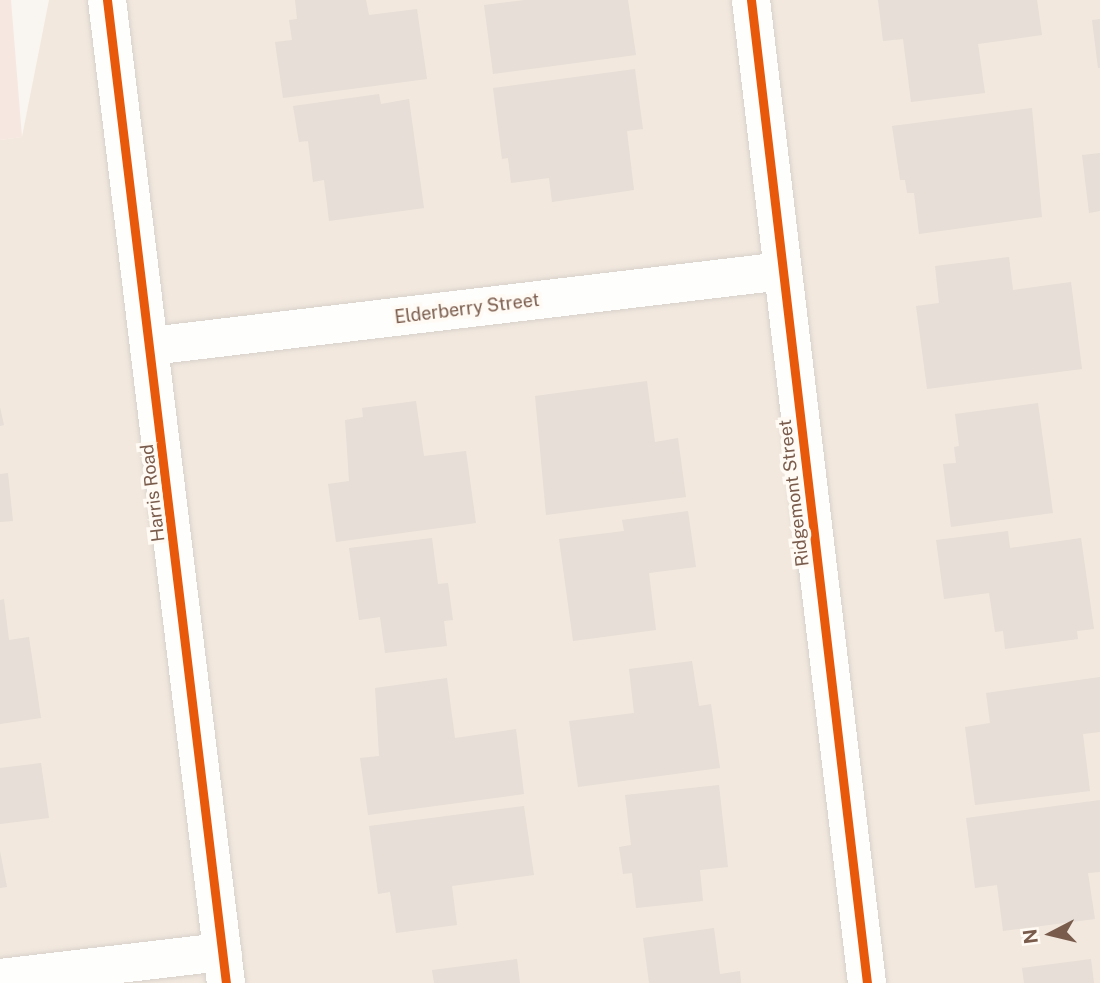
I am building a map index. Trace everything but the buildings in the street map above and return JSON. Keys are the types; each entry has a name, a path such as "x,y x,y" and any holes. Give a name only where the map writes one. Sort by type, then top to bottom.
{"street":[{"name":"Harris Road","path":"107,0 151,346 224,967"},
{"name":"Ridgemont Street","path":"751,0 867,983"},
{"name":"Elderberry Street","path":"151,346 783,271"},
{"path":"0,978 224,967"}],"shaded area":[{"path":"0,0 11,0 22,137 0,140"},
{"path":"49,0 1100,0 1100,983 0,983 0,140 22,137"}],"cycle path":[{"path":"107,0 226,983"},
{"path":"751,0 867,983"}]}
